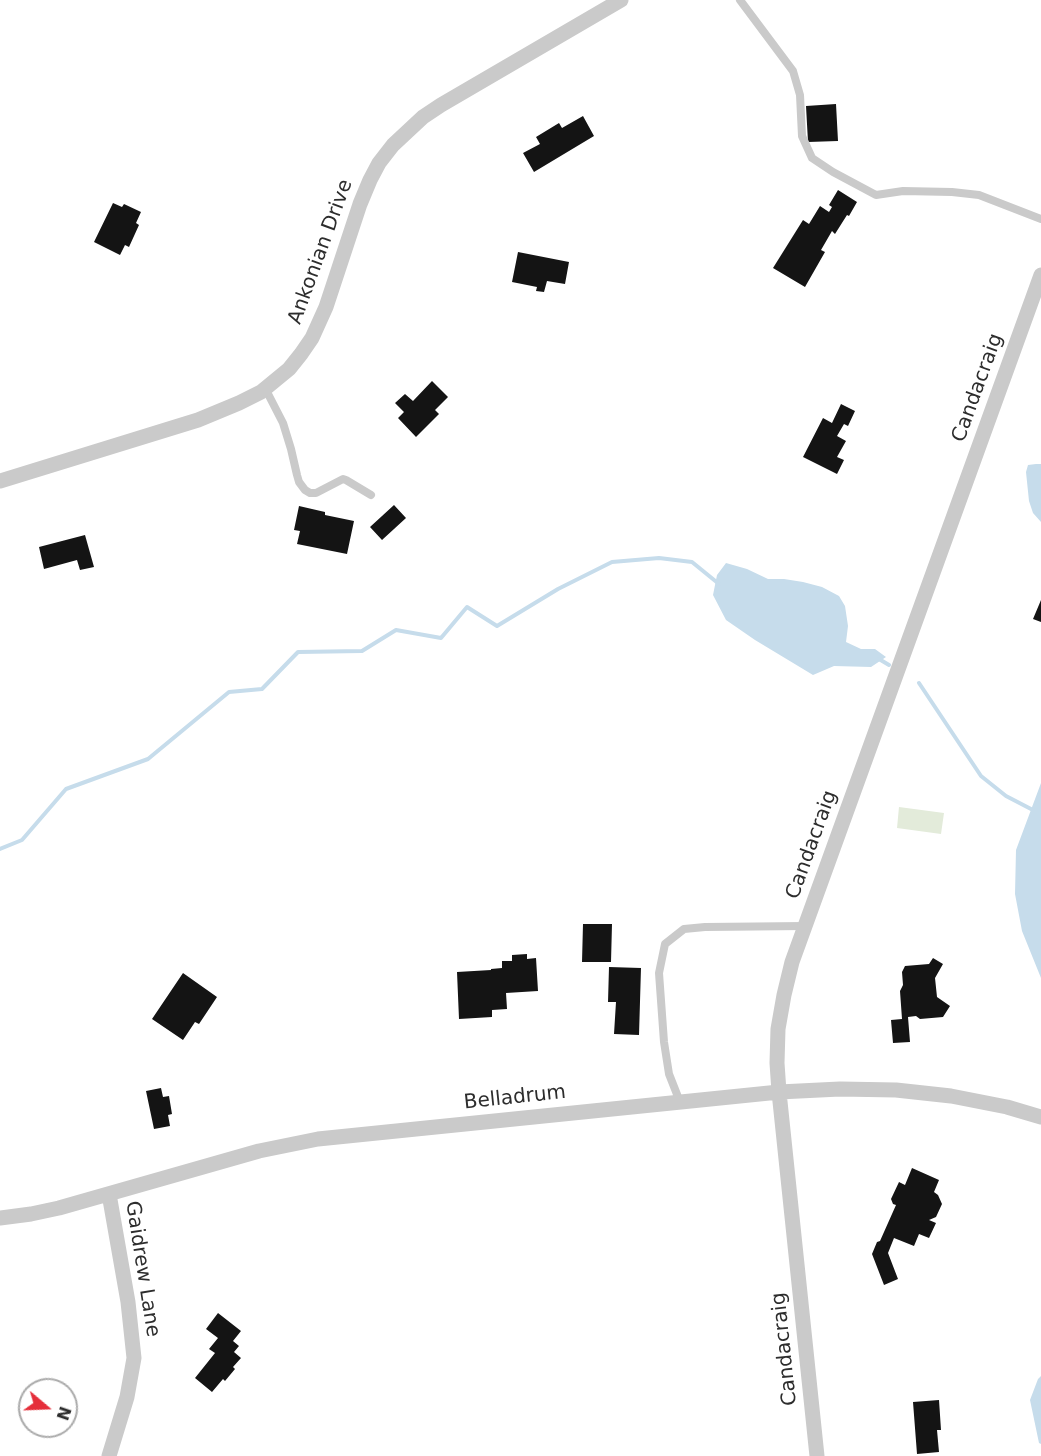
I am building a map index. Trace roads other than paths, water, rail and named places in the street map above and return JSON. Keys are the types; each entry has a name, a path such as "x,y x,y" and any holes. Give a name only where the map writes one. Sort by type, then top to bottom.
{"street":[{"name":"Ankonian Drive","path":"0,481 198,420 239,404 265,388 289,369 312,338 326,307 370,180 393,146 423,117 441,105 621,0"},
{"name":"Candacraig","path":"817,1456 779,1092 778,1029 784,995 792,962 1038,292 1041,275"},
{"name":"Belladrum","path":"0,1218 59,1208 259,1151 318,1138 779,1092 840,1089 896,1090 951,1096 1007,1107 1041,1117"},
{"name":"Gaidrew Lane","path":"109,1194 129,1302 134,1358 127,1397 109,1456"}],"lane":[{"path":"740,0 793,71 800,95 802,136 813,158 833,172 876,195 903,191 979,195 1041,219"},
{"path":"265,388 283,423 299,482 305,490 316,493 340,480 346,480 371,495"},
{"path":"680,1102 669,1074 664,1042 659,973 665,944 684,929 805,926"}],"water":[{"path":"1041,464 1041,522 1033,513 1029,501 1026,472 1028,465"},
{"path":"726,563 747,569 768,579 784,579 822,587 839,596 845,606 848,626 846,642 861,649 875,649 886,657 871,667 834,666 813,675 726,620 713,595 717,575"},
{"path":"1041,783 1041,978 1022,931 1015,894 1016,850"},
{"path":"1041,1376 1041,1444 1030,1400"}],"waterway":[{"path":"0,849 22,840 66,789 148,759 229,692 262,689 298,652 362,651 396,630 441,638 467,607 497,626 558,589 612,562 659,558 692,562 719,584"},
{"path":"879,659 889,665"},
{"path":"919,683 981,776 1006,796 1031,809"}]}
